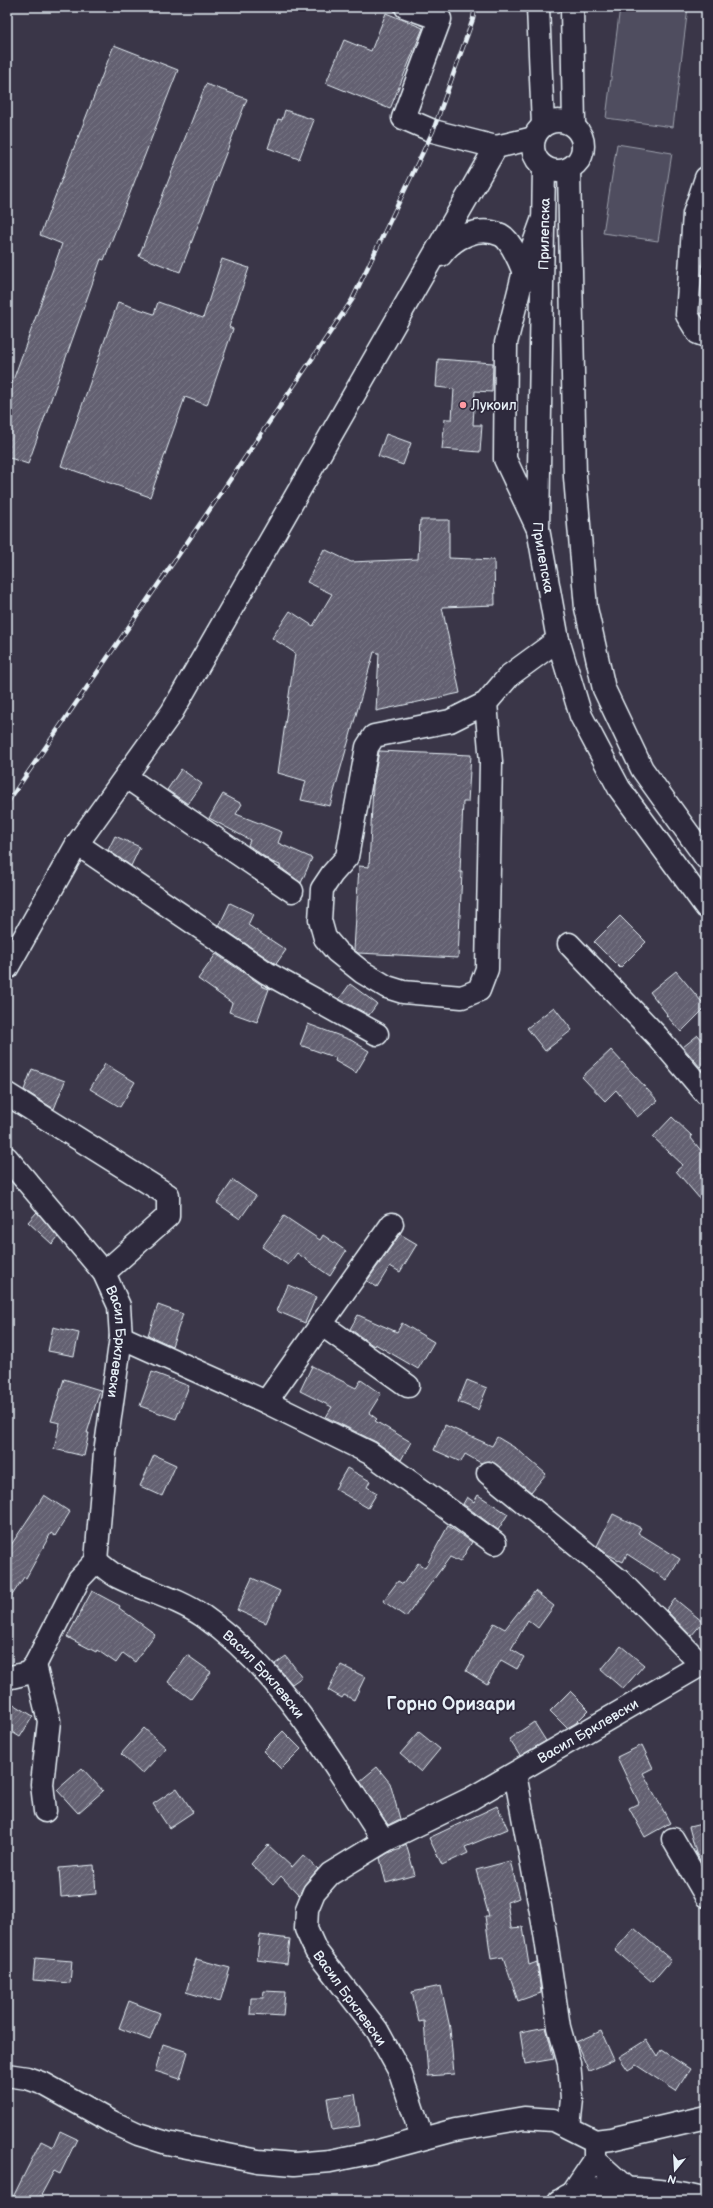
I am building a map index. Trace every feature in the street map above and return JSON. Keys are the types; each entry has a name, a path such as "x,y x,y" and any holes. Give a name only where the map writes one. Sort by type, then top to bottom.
{"street":[{"path":"406,7 440,19 403,118 433,131 496,147 539,132 558,120 574,126 582,136 584,149 576,164 569,169 552,170 544,167 535,154 539,132 538,7"},
{"path":"572,7 574,126"},
{"path":"7,968 77,844 172,712 496,147"},
{"name":"Прилепска","path":"544,167 538,529 558,640 581,716 620,788 706,907"},
{"name":"Прилепска","path":"569,169 575,477 586,608 604,689 642,769 706,858"},
{"path":"706,178 694,214 687,315 698,333 706,336"},
{"path":"538,529 505,459 506,343 524,271 544,216"},
{"path":"406,303 445,250 458,238 486,231 503,236 513,249 524,271 541,364"},
{"path":"486,703 492,762 487,969 479,990 462,997 403,992 387,987 362,972 337,952 325,938 320,920 322,889 332,874 348,857 367,747 374,736 450,721 486,703 510,674 558,640"},
{"path":"126,777 292,891"},
{"path":"77,844 267,973 377,1034"},
{"path":"569,944 657,1036 706,1094"},
{"path":"7,1094 168,1195 168,1216 104,1274"},
{"name":"Васил Брклевски","path":"7,1158 104,1274 119,1306 121,1337 105,1453 96,1562 118,1577 164,1594 202,1615 235,1639 270,1675 384,1841"},
{"path":"266,1402 392,1224"},
{"path":"321,1324 408,1386"},
{"path":"121,1337 266,1402 370,1453 495,1543"},
{"path":"488,1473 619,1580 704,1663"},
{"path":"7,1678 28,1673 36,1665 79,1579 96,1562"},
{"name":"Васил Брклевски","path":"422,2138 400,2072 377,2030 316,1951 306,1929 307,1909 314,1892 330,1874 384,1841 472,1798 704,1663"},
{"path":"36,1665 49,1721 42,1784 45,1811"},
{"path":"515,1774 545,1933 559,2027 569,2063 572,2099 569,2127"},
{"path":"673,1839 706,1896"},
{"path":"7,2075 27,2078 44,2084 112,2122 138,2134 167,2143 258,2162 294,2164 330,2161 374,2152 422,2138 496,2122 524,2118 553,2120 569,2127 595,2150 626,2189"},
{"path":"565,2197 595,2150 611,2140 706,2117"},
{"path":"565,2197 595,2190 626,2189 670,2192 706,2200"}],"shaded area":[{"path":"620,7 688,7 673,127 606,118"},
{"path":"617,144 672,153 658,241 603,233"}],"building":[{"path":"386,13 423,28 390,109 326,83 344,40 371,51"},
{"path":"114,45 178,70 104,260 101,259 28,464 7,457 7,397 62,244 40,235"},
{"path":"206,84 247,99 180,272 139,256"},
{"path":"285,110 314,120 299,159 268,148 278,119 282,120"},
{"path":"222,259 249,268 229,327 233,329 207,405 185,397 150,497 61,466 118,302 154,314 158,302 203,318"},
{"name":"Лукоил","path":"438,359 493,363 492,392 475,391 473,425 482,425 480,452 442,449 445,419 452,419 454,389 436,387"},
{"path":"386,434 411,443 403,465 378,456"},
{"path":"420,520 449,520 449,558 494,560 495,605 442,607 460,693 376,711 379,653 374,652 330,806 301,800 306,781 278,773 295,653 272,638 290,611 313,626 332,594 307,582 324,549 351,562 418,559"},
{"path":"379,751 471,755 468,802 463,802 460,872 462,872 458,958 358,953 354,950 359,866 369,867 373,785"},
{"path":"181,769 202,784 188,804 167,790"},
{"path":"223,794 242,804 236,814 282,832 278,843 312,858 301,883 280,867 280,865 272,862 248,845 250,840 209,818"},
{"path":"115,836 140,847 131,866 108,850"},
{"path":"230,903 253,914 248,925 286,950 276,964 219,926"},
{"path":"620,916 646,942 620,968 594,942"},
{"path":"216,954 262,985 261,986 269,989 257,1022 229,1012 232,1003 198,979"},
{"path":"676,971 706,1007 681,1032 666,1015 667,1014 650,992"},
{"path":"350,984 377,1004 369,1015 339,999"},
{"path":"554,1007 572,1030 545,1051 527,1028"},
{"path":"308,1024 351,1040 369,1051 356,1073 335,1061 336,1058 300,1045"},
{"path":"698,1035 706,1045 706,1062 700,1067 683,1047"},
{"path":"611,1050 658,1101 637,1117 616,1090 605,1101 582,1077"},
{"path":"105,1064 135,1082 120,1107 90,1089"},
{"path":"32,1069 65,1081 54,1109 24,1090"},
{"path":"672,1117 692,1136 691,1138 706,1157 706,1206 676,1171 683,1165 653,1137"},
{"path":"233,1180 256,1196 240,1219 217,1203"},
{"path":"37,1212 58,1237 52,1244 28,1222"},
{"path":"284,1216 320,1240 323,1235 346,1251 330,1276 297,1253 288,1265 262,1247"},
{"path":"400,1234 417,1244 400,1272 390,1266 377,1287 367,1281"},
{"path":"288,1285 316,1297 305,1323 277,1311"},
{"path":"158,1305 183,1314 172,1346 148,1335"},
{"path":"358,1315 397,1332 402,1323 434,1342 418,1369 375,1344 374,1346 350,1329"},
{"path":"53,1327 79,1333 74,1356 48,1351"},
{"path":"312,1366 356,1388 361,1380 381,1394 369,1413 377,1419 375,1421 411,1442 401,1460 376,1442 326,1417 332,1407 300,1391"},
{"path":"152,1372 189,1386 176,1419 140,1406"},
{"path":"64,1379 100,1390 87,1433 89,1433 84,1456 54,1449 60,1423 51,1421"},
{"path":"467,1380 487,1388 478,1410 458,1402"},
{"path":"445,1425 492,1446 497,1437 517,1449 546,1474 531,1492 490,1461 481,1463 465,1454 461,1462 434,1450"},
{"path":"154,1455 176,1465 162,1496 140,1486"},
{"path":"347,1468 370,1481 367,1487 377,1493 368,1508 335,1489"},
{"path":"44,1495 70,1512 55,1536 51,1533 26,1578 24,1577 7,1603 7,1551"},
{"path":"478,1495 508,1514 498,1530 463,1504 467,1497 474,1502"},
{"path":"613,1514 641,1528 638,1533 680,1559 667,1580 627,1554 623,1562 607,1554 597,1546"},
{"path":"448,1526 472,1542 460,1562 450,1557 406,1617 383,1601 398,1581 403,1584 418,1563 425,1568"},
{"path":"252,1578 280,1591 266,1623 237,1610"},
{"path":"92,1591 120,1606 119,1608 155,1634 135,1662 123,1653 116,1663 97,1650 96,1652 67,1637"},
{"path":"535,1591 554,1606 538,1628 528,1620 511,1649 524,1657 517,1669 501,1660 487,1684 466,1671 494,1623 505,1629"},
{"path":"675,1599 703,1622 691,1636 666,1610"},
{"path":"621,1646 644,1665 623,1689 601,1670"},
{"path":"187,1655 211,1672 191,1699 168,1682"},
{"path":"286,1656 302,1677 292,1684 275,1664"},
{"path":"341,1665 365,1677 354,1700 344,1695 342,1698 328,1690"},
{"path":"570,1691 589,1710 576,1723 567,1728 550,1711"},
{"path":"7,1700 33,1716 20,1737 7,1729"},
{"path":"534,1722 546,1741 520,1756 509,1739"},
{"path":"144,1728 166,1748 142,1774 121,1754"},
{"path":"283,1731 301,1749 281,1769 263,1751"},
{"path":"419,1732 440,1749 421,1772 400,1754"},
{"path":"642,1745 653,1768 643,1773 670,1823 645,1837 629,1808 639,1803 617,1757"},
{"path":"377,1767 390,1783 400,1819 388,1825 360,1781"},
{"path":"82,1768 103,1791 78,1813 57,1790"},
{"path":"177,1788 193,1812 169,1828 153,1804"},
{"path":"497,1806 508,1829 465,1847 468,1853 442,1865 429,1838"},
{"path":"706,1823 706,1871 696,1853 689,1827"},
{"path":"406,1844 415,1875 386,1883 380,1858 388,1853 401,1849 400,1847"},
{"path":"268,1845 292,1867 303,1855 318,1869 305,1884 299,1895 281,1876 273,1885 251,1864"},
{"path":"510,1861 520,1898 507,1902 511,1928 523,1927 529,1965 537,1962 541,1993 518,2001 503,1957 491,1959 485,1916 489,1916 476,1870"},
{"path":"94,1865 96,1894 61,1897 59,1868"},
{"path":"634,1928 671,1960 652,1982 615,1950"},
{"path":"260,1935 290,1939 287,1964 257,1960"},
{"path":"35,1958 72,1961 70,1983 33,1980"},
{"path":"196,1959 230,1968 220,2002 186,1992"},
{"path":"441,1986 450,2028 454,2074 428,2076 424,2021 419,2022 412,1992"},
{"path":"264,1991 285,1992 283,2016 250,2014 251,1998 263,1998"},
{"path":"129,2001 160,2013 150,2040 119,2028"},
{"path":"546,2027 554,2059 525,2064 520,2032"},
{"path":"601,2031 614,2060 589,2071 576,2042"},
{"path":"646,2040 657,2057 661,2050 690,2069 676,2091 636,2065 628,2070 619,2057"},
{"path":"163,2044 188,2052 180,2079 155,2071"},
{"path":"355,2094 360,2126 332,2130 327,2098"},
{"path":"60,2131 77,2139 60,2174 54,2171 38,2201 20,2201 13,2197 41,2141 53,2147"}],"railway":[{"path":"7,803 204,518 352,300 433,131 473,19 475,7"}],"place":[{"name":"Лукоил","path":"463,405"}],"district":[{"name":"Горно Оризари","path":"451,1704"}]}
